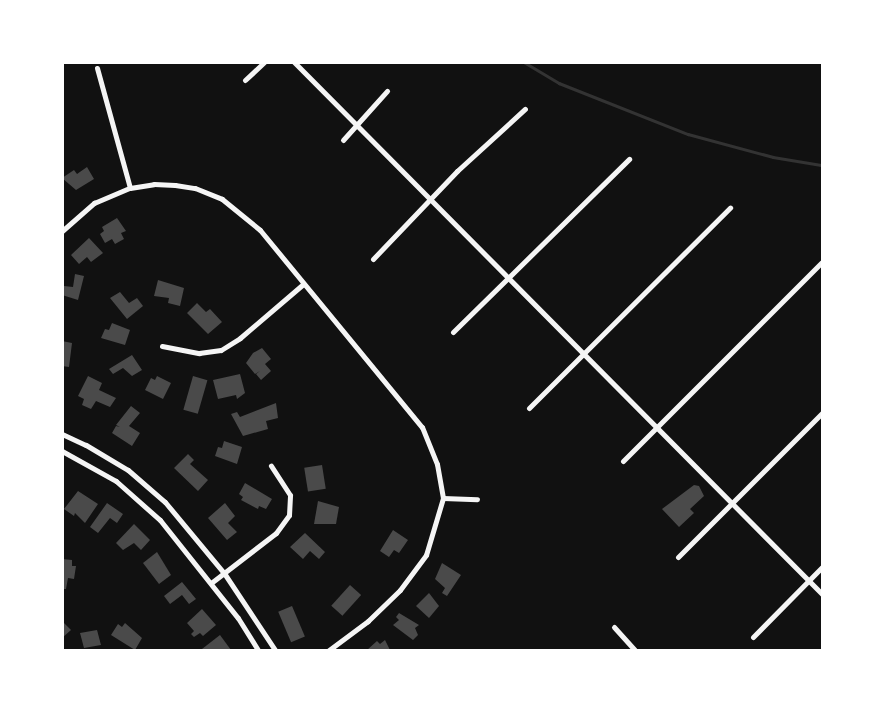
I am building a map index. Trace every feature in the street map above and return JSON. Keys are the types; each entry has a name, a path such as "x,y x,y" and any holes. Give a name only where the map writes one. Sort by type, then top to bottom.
{"street":[{"path":"246,80 264,62"},
{"path":"294,62 822,594"},
{"path":"97,68 130,188"},
{"path":"343,140 387,91"},
{"path":"373,259 430,200 525,109"},
{"path":"453,332 629,159"},
{"path":"62,231 94,203 130,188 154,184 175,185 195,188 222,199 260,230 302,285 422,427 437,464 443,498 434,535 414,573 368,621 329,650"},
{"path":"529,408 582,353 730,208"},
{"path":"623,461 822,262"},
{"path":"162,346 200,353 221,350 240,338 302,285"},
{"path":"678,557 822,412"},
{"path":"62,434 103,454 144,482 179,517 224,573 275,650"},
{"path":"62,451 107,475 131,493 173,534 211,583 258,650"},
{"path":"211,583 276,533 289,516 290,495 271,466"},
{"path":"443,498 477,499"},
{"path":"753,637 822,567"},
{"path":"614,627 635,650"}],"building":[{"path":"87,167 94,179 76,190 62,178 74,170 77,174"},
{"path":"117,218 126,231 121,233 124,239 115,244 112,239 105,243 100,234 104,231 102,227"},
{"path":"89,238 103,253 91,262 87,257 79,264 71,255"},
{"path":"75,274 84,276 78,300 62,295 64,286 73,287"},
{"path":"158,280 184,288 180,306 168,303 169,298 154,296"},
{"path":"120,292 129,303 137,298 143,306 127,319 110,298"},
{"path":"197,303 206,312 210,309 222,322 208,334 187,313"},
{"path":"112,323 130,330 125,345 101,338 105,329 109,330"},
{"path":"62,341 72,343 69,367 62,366"},
{"path":"262,348 271,359 265,364 271,371 261,380 256,374 260,371 255,374 246,363 253,353"},
{"path":"132,355 142,370 132,376 123,368 113,374 109,369"},
{"path":"240,374 245,393 237,399 236,395 218,399 213,380"},
{"path":"88,376 102,383 99,390 116,398 110,407 96,401 91,409 82,405 84,399 78,396"},
{"path":"157,376 171,383 163,399 145,390 151,378 155,380"},
{"path":"193,376 207,380 198,414 183,410"},
{"path":"276,403 278,418 266,421 268,429 243,436 231,414 237,412 240,417"},
{"path":"131,406 140,413 129,426 140,433 132,446 112,433 116,426 120,427 116,425"},
{"path":"224,441 242,447 237,464 215,456 218,447 222,448"},
{"path":"188,454 194,460 190,464 208,480 198,491 174,468"},
{"path":"322,465 326,489 308,492 304,468"},
{"path":"245,483 272,499 266,509 259,506 258,509 241,500 243,497 239,494"},
{"path":"694,485 699,486 704,496 690,509 694,513 679,527 662,509"},
{"path":"78,491 98,504 85,523 75,513 74,516 64,509"},
{"path":"318,501 339,507 336,524 314,524"},
{"path":"107,503 123,514 117,523 110,518 98,533 90,527"},
{"path":"225,503 235,516 228,523 237,532 227,540 208,518"},
{"path":"134,524 150,540 141,550 134,543 123,550 116,543"},
{"path":"393,530 408,540 399,553 394,550 389,557 380,551"},
{"path":"305,533 325,552 319,559 310,551 303,559 290,547"},
{"path":"157,552 171,575 159,584 143,563"},
{"path":"62,559 72,560 72,566 76,566 74,579 68,578 66,589 62,589"},
{"path":"442,563 461,575 447,596 442,593 445,588 435,579"},
{"path":"182,582 196,599 189,604 182,595 170,604 164,596"},
{"path":"350,585 361,595 342,616 331,606"},
{"path":"429,593 439,606 429,618 416,606"},
{"path":"292,606 305,636 291,642 278,612"},
{"path":"202,609 216,625 203,636 200,633 194,637 191,634 194,631 187,623"},
{"path":"399,613 419,625 415,628 418,635 413,640 393,625 399,620 396,617"},
{"path":"62,621 71,630 62,638"},
{"path":"125,623 142,638 135,650 111,635 118,624 122,627"},
{"path":"97,630 101,645 84,648 80,633"},
{"path":"220,635 231,650 202,649"},
{"path":"385,640 390,650 367,650 377,641 380,644"}],"waterway":[{"path":"524,62 559,83 688,134 773,157 822,165"}]}
